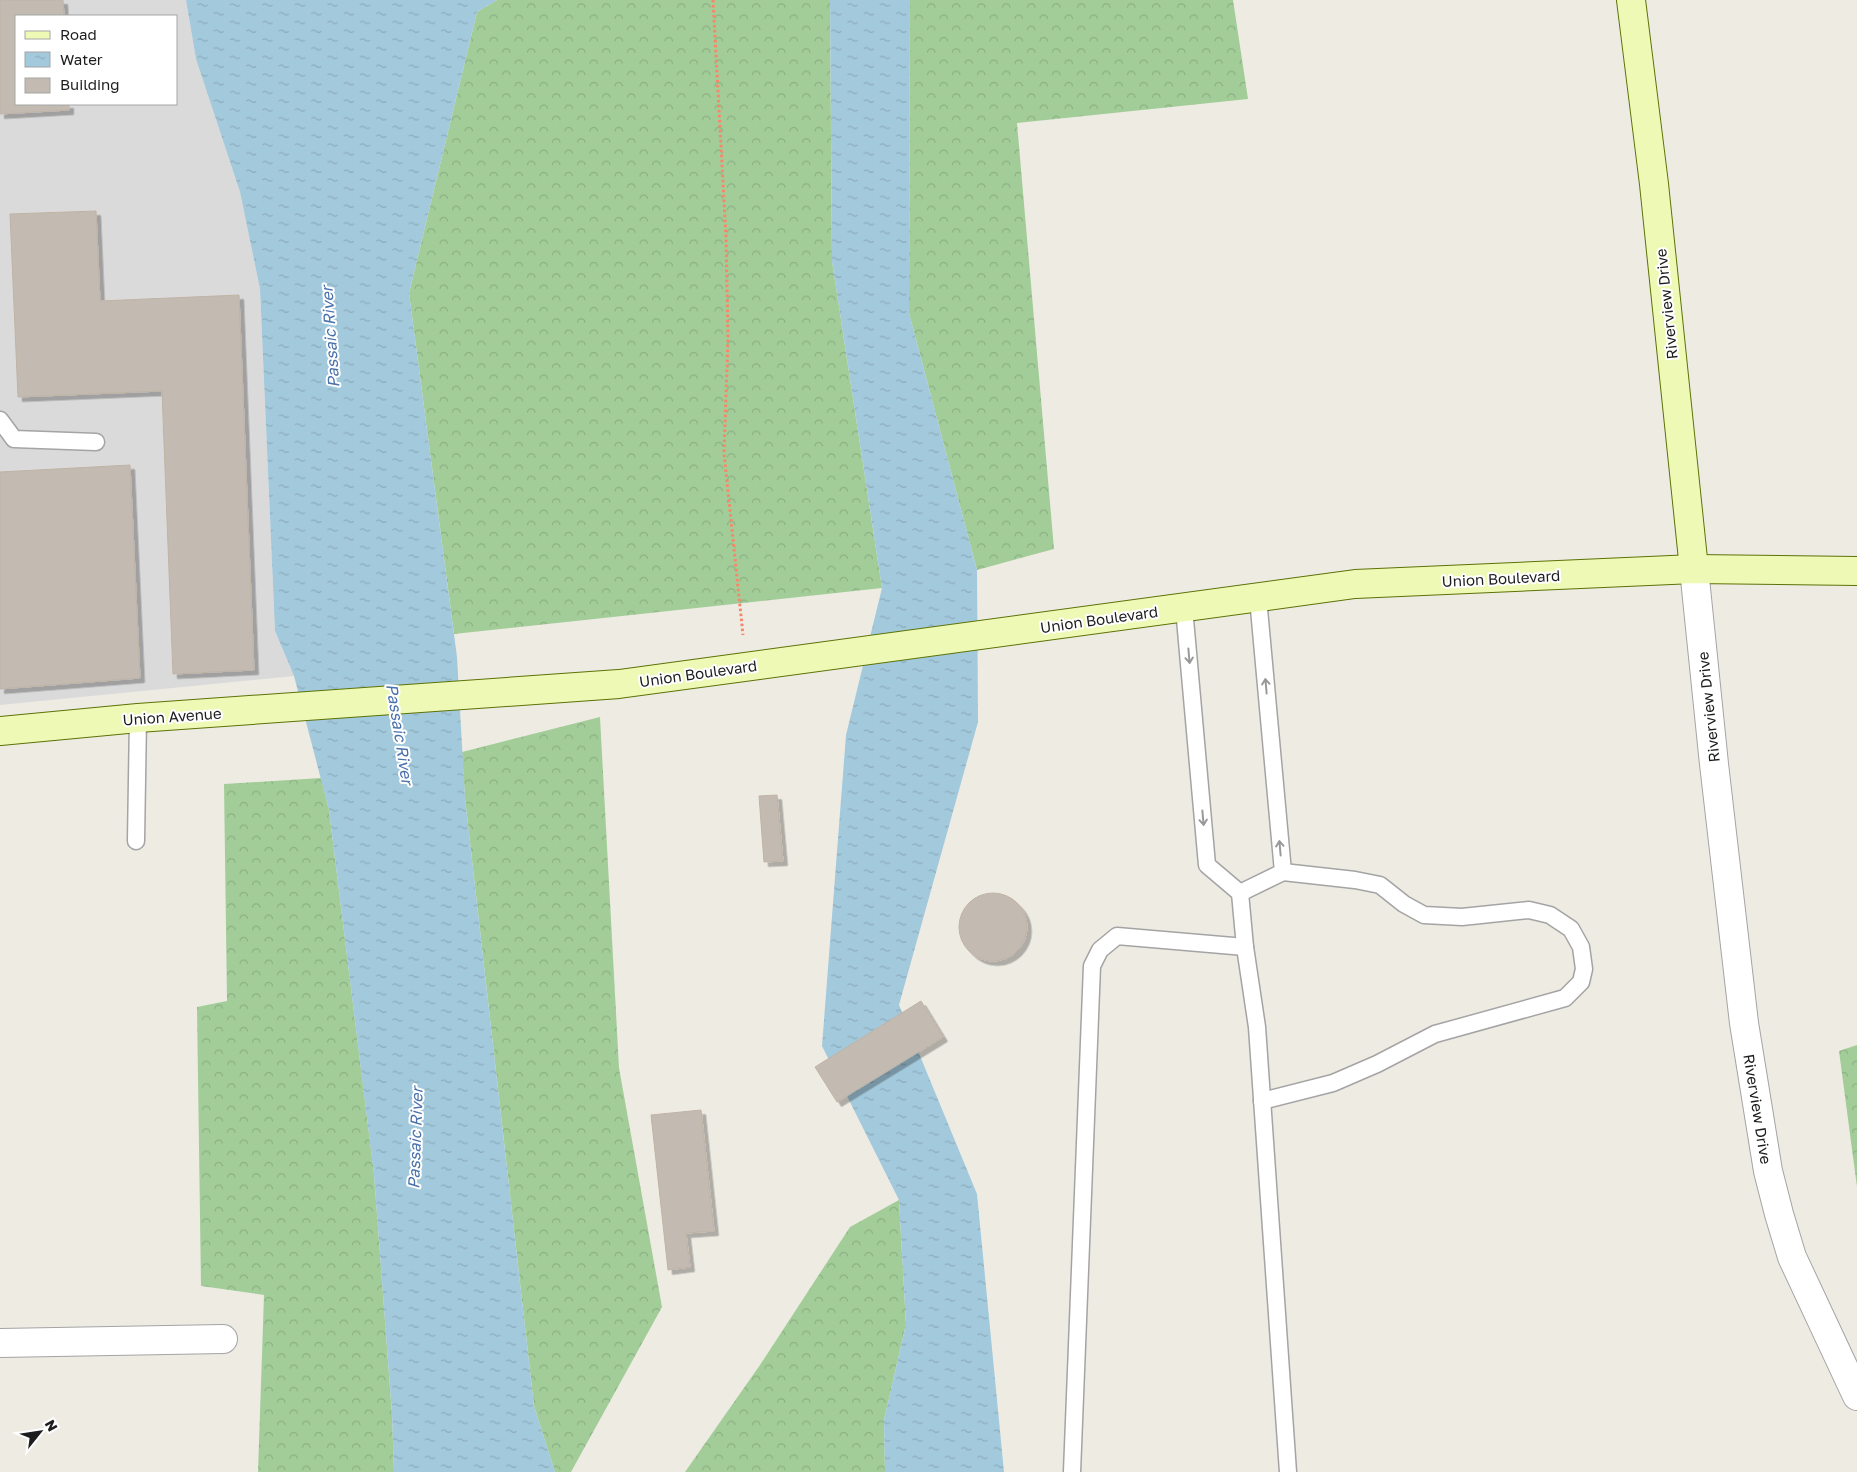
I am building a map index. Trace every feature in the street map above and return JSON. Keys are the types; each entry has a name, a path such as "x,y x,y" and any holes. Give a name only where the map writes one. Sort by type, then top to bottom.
{"main road":[{"name":"Riverview Drive","path":"1631,0 1654,184 1694,569"},
{"name":"Union Boulevard","path":"343,703 619,684 1355,584 1694,569 1857,571"},
{"name":"Union Avenue","path":"0,731 138,718 343,703"}],"street":[{"name":"Riverview Drive","path":"1694,569 1744,1023 1768,1171 1778,1214 1792,1257 1857,1396"},
{"path":"0,1343 223,1339"}],"lane":[{"path":"0,420 14,439 96,442"},
{"path":"1258,598 1283,872"},
{"path":"1184,608 1207,865 1240,893 1245,947 1257,1027 1288,1472"},
{"path":"136,841 138,718"},
{"path":"1240,893 1283,872 1354,880 1380,885 1404,904 1424,914 1462,917 1529,910 1550,915 1571,929 1581,947 1584,969 1581,982 1565,998 1435,1034 1377,1064 1333,1083 1262,1101"},
{"path":"1072,1472 1092,966 1100,950 1117,936 1245,947"}],"path":[{"path":"712,0 726,246 728,339 724,453 747,667"}],"shaded area":[{"path":"0,0 186,0 196,59 240,192 260,289 275,631 294,676 0,705"}],"green space":[{"path":"497,0 830,0 832,261 882,588 454,634 409,293 477,12"},
{"path":"910,0 1233,0 1248,99 1017,123 1054,549 977,570 909,313"},
{"path":"600,717 619,1068 662,1307 571,1472 555,1472 534,1406 465,798 462,752"},
{"path":"321,778 329,810 374,1174 392,1414 394,1472 258,1472 264,1295 201,1286 197,1007 227,1001 224,784"},
{"path":"1857,1045 1857,1187 1839,1051"},
{"path":"899,1200 906,1324 884,1420 885,1472 685,1472 760,1365 850,1227"}],"water":[{"name":"Passaic River","path":"186,0 497,0 477,12 409,293 457,657 465,798 534,1406 555,1472 394,1472 392,1414 374,1175 329,810 294,676 275,631 260,289 240,192 196,59"},
{"path":"830,0 910,0 909,313 977,570 978,722 899,1005 977,1194 1004,1472 885,1472 884,1420 906,1324 899,1200 822,1046 846,735 882,588 832,261"}],"building":[{"path":"0,0 63,0 64,15 15,15 15,105 69,105 69,110 0,114"},
{"path":"96,211 100,301 239,295 254,670 173,674 162,391 18,397 10,214"},
{"path":"130,465 140,678 0,689 0,472"},
{"path":"777,795 783,861 764,862 759,796"},
{"path":"993,893 1006,896 1017,903 1024,914 1027,927 1024,940 1017,951 1006,958 993,961 980,958 969,951 962,940 959,927 962,914 969,903 980,896"},
{"path":"921,1001 943,1037 837,1102 815,1067"},
{"path":"701,1110 714,1231 686,1233 690,1267 668,1270 651,1115"}]}
